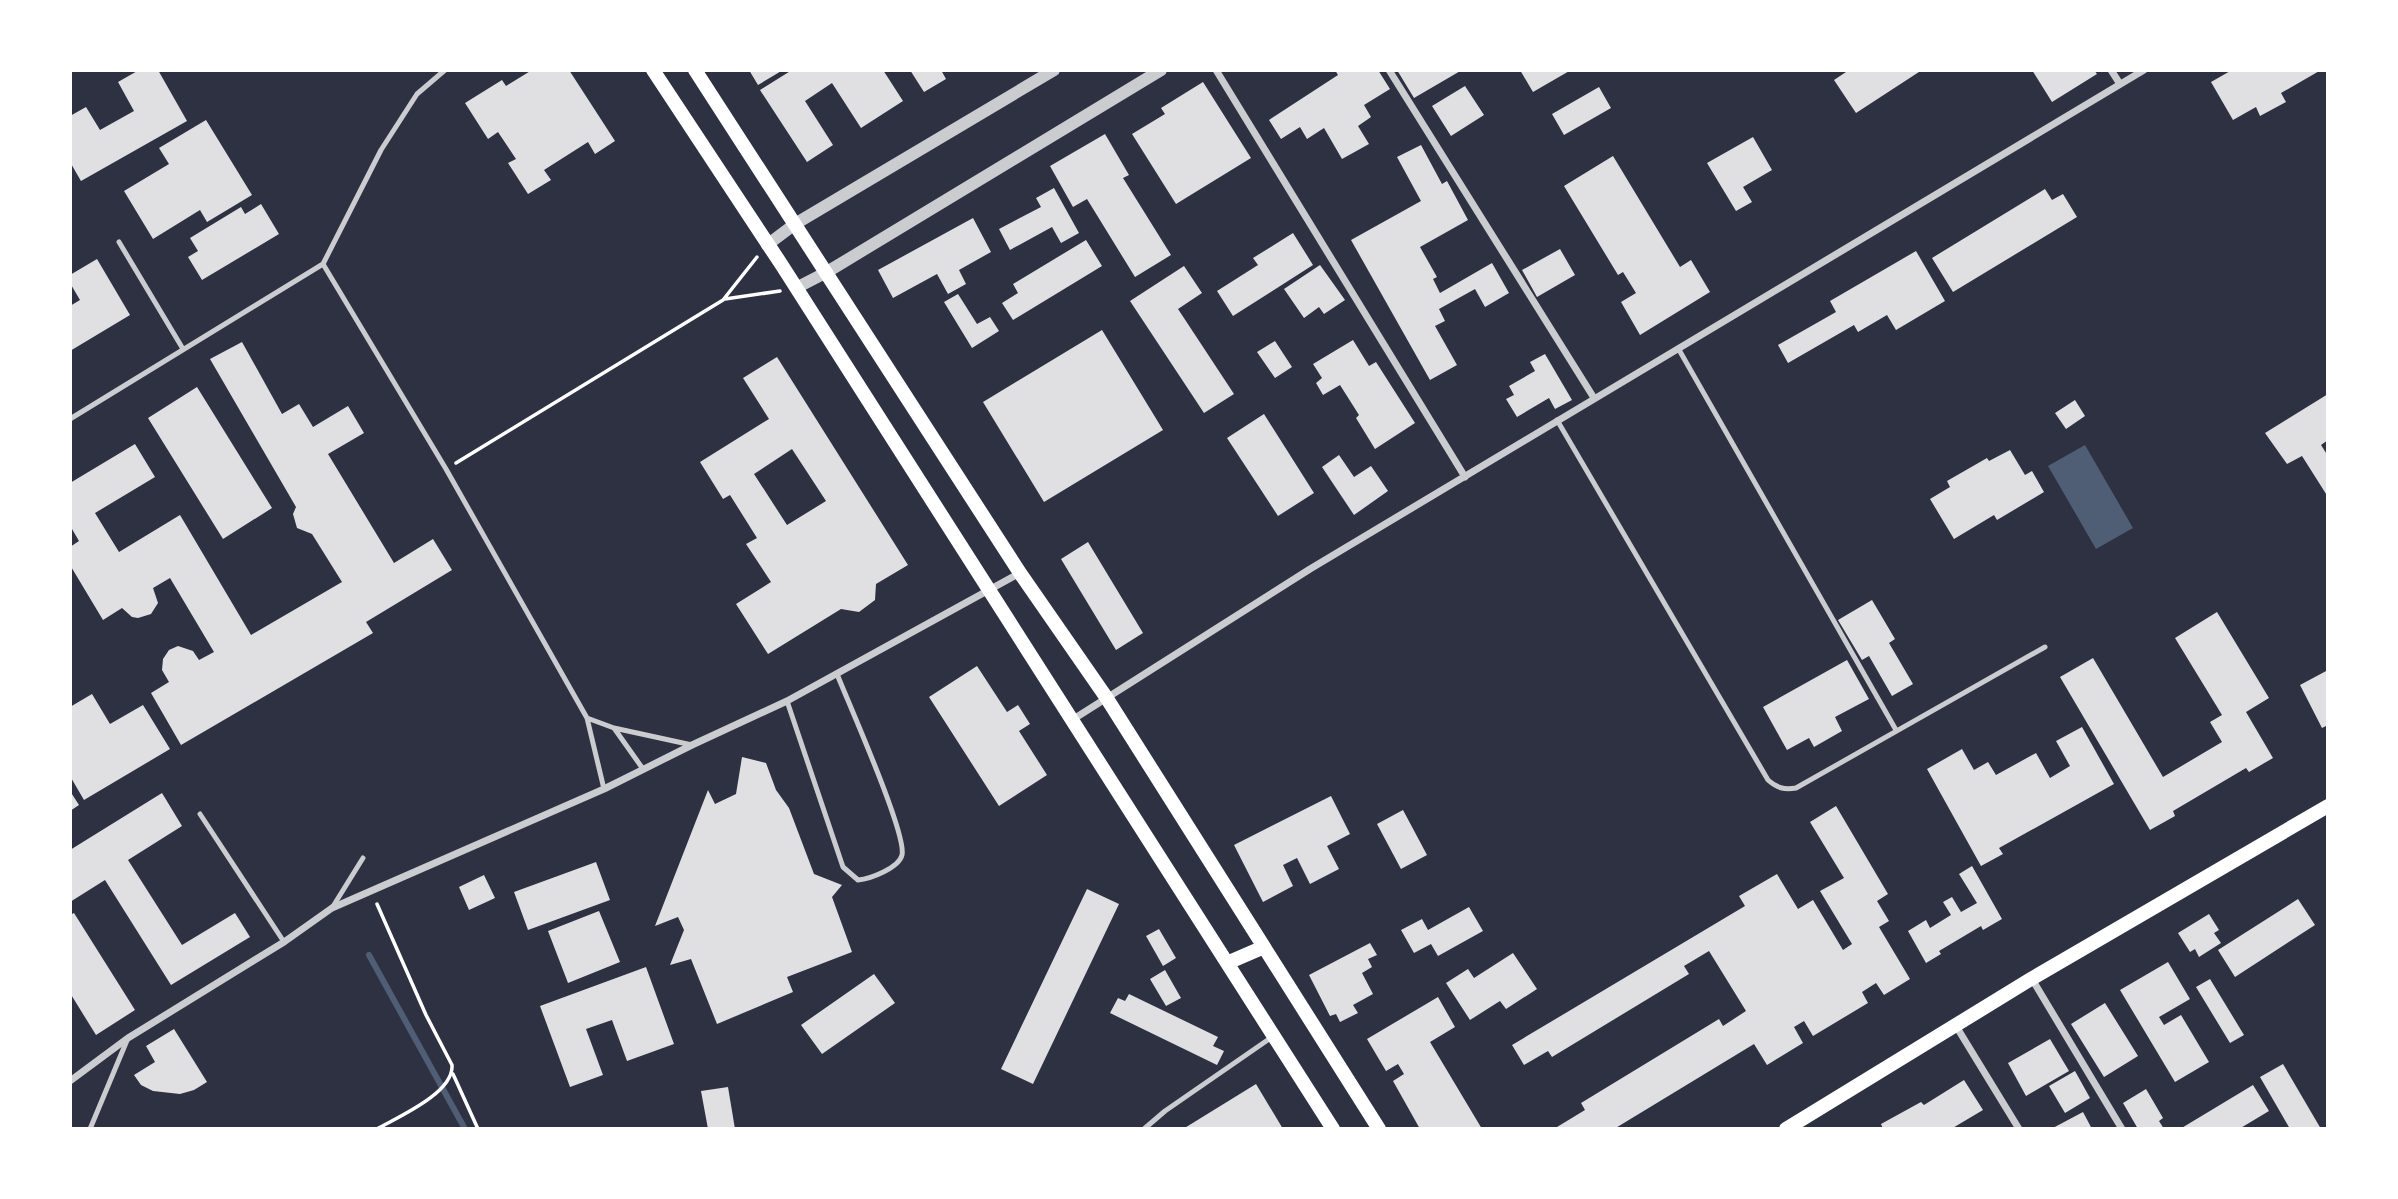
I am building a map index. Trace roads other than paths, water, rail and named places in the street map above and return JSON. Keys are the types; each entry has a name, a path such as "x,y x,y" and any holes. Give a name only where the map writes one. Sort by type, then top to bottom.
{"main road":[{"path":"653,70 796,288 1333,1129"},
{"path":"695,70 1020,573 1106,697 1379,1129"},
{"path":"1786,1129 2031,979 2328,806"},
{"path":"1227,963 1264,947"}],"street":[{"path":"767,245 795,224 1054,70"},
{"path":"796,288 827,272 1161,70"},
{"path":"1216,70 1465,477"},
{"path":"1389,70 1594,398"},
{"path":"2111,70 2120,84"},
{"path":"1072,720 1310,569 2144,70"},
{"path":"70,1081 128,1038 284,942 332,908 604,789 692,744 787,701 1020,573"},
{"path":"2031,979 2122,1129"},
{"path":"1956,1026 2019,1129"}],"lane":[{"path":"70,419 323,264 381,149 417,94 445,70"},
{"path":"119,242 183,349"},
{"path":"323,264 446,470 587,718 604,789"},
{"path":"1678,348 1896,730"},
{"path":"1557,420 1768,780 1775,786 1786,790 1796,788 2045,648"},
{"path":"787,701 843,867 858,880 870,879 900,862 902,846 893,816 837,674"},
{"path":"587,718 614,728 692,744"},
{"path":"614,728 643,769"},
{"path":"200,814 284,942"},
{"path":"332,908 363,858"},
{"path":"1144,1129 1165,1111 1274,1035"},
{"path":"90,1129 128,1038"}],"water":[{"path":"2085,445 2133,528 2096,549 2048,466"}],"waterway":[{"path":"369,955 465,1129"}]}
